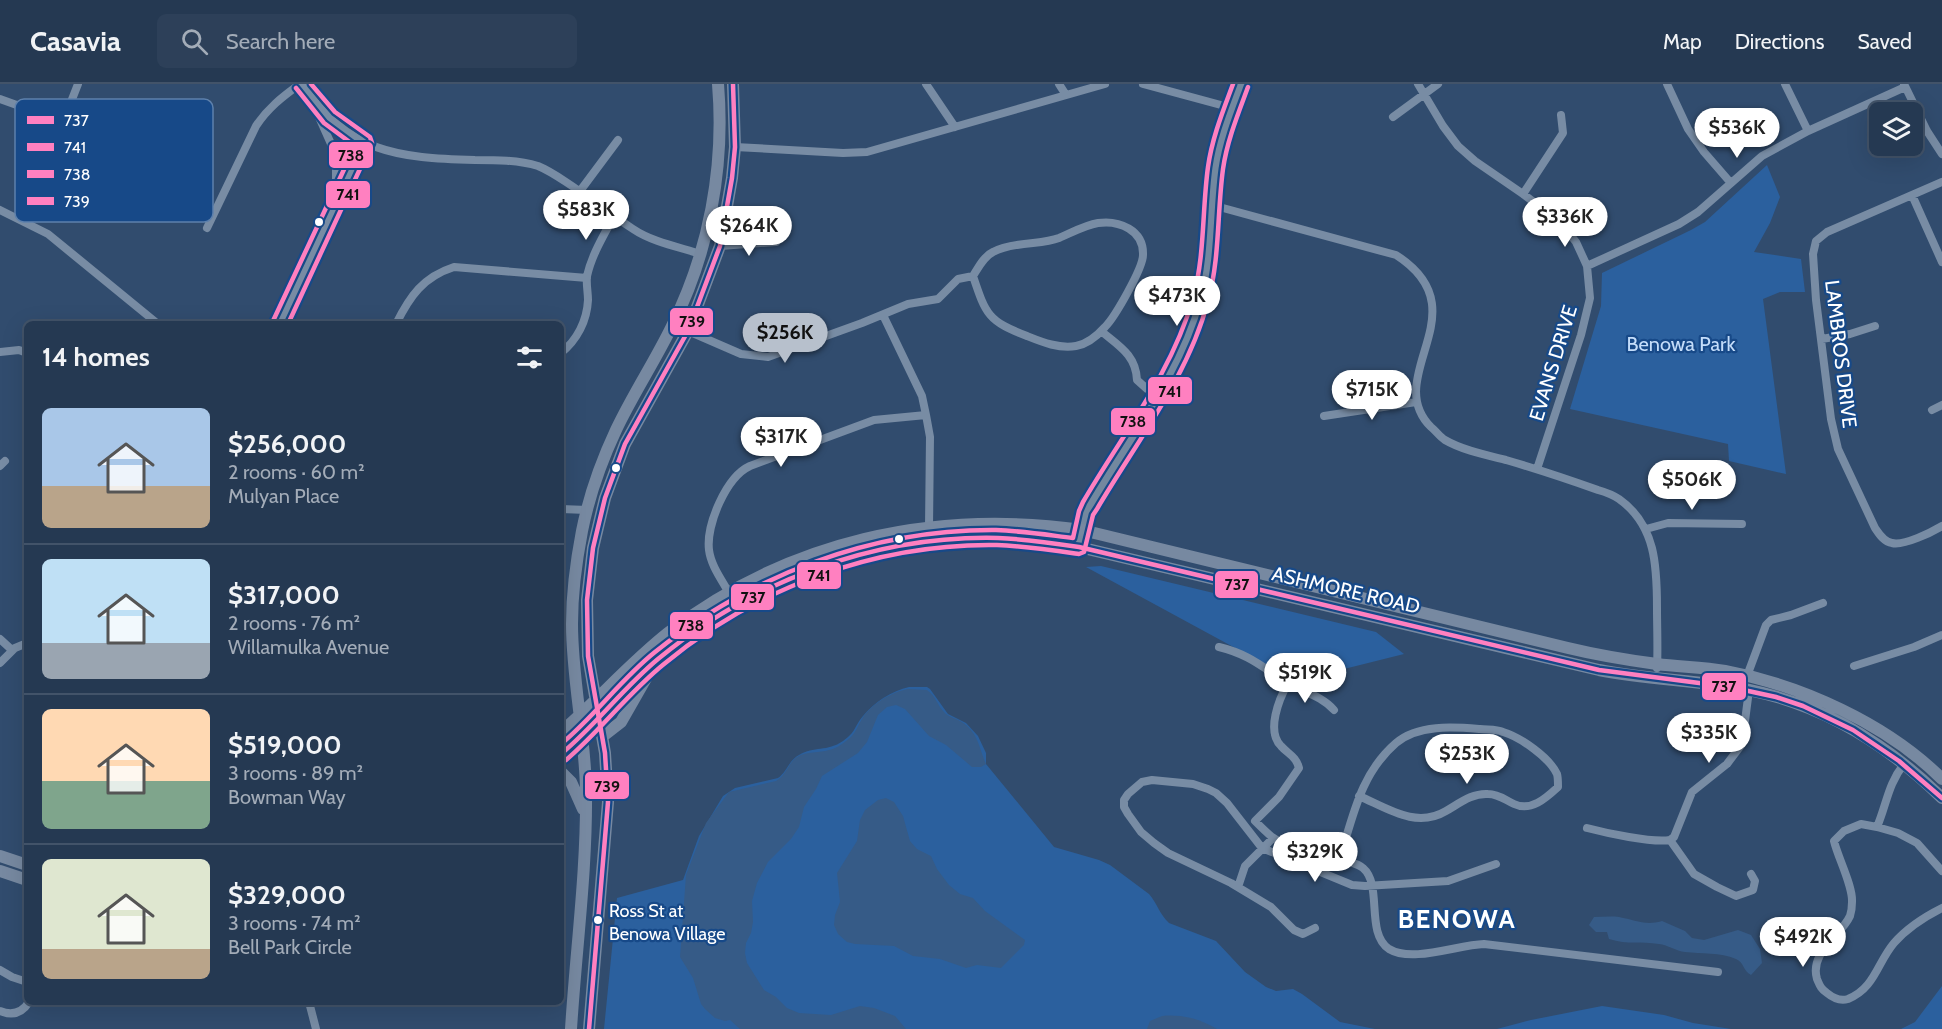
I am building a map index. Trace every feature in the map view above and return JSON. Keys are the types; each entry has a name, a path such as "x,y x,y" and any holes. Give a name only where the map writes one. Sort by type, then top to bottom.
{"main road":[{"path":"571,1029 582,891 585,816 581,714 574,663 572,623 578,553 587,510 610,443 672,327 701,254 712,209 717,169 718,84"},
{"path":"589,1029 608,813 607,765 589,664 586,620 589,573 600,514 625,444 688,331 720,246 735,147 733,84"},
{"name":"ASHMORE ROAD","path":"564,729 659,641 690,617 766,573 814,554 865,538 929,526 1020,523 1082,530 1572,649 1657,664 1703,668 1747,676 1821,701 1859,719 1897,742 1932,768 1942,779"},
{"name":"ASHMORE ROAD","path":"564,751 658,659 696,629 749,597 802,573 839,561 930,542 985,538 1079,546 1599,670 1749,690 1792,702 1859,732 1904,764 1942,798"},
{"path":"603,736 622,720 658,659"},
{"path":"564,774 573,785 585,816"},
{"path":"0,856 24,864"},
{"path":"0,871 24,879"}],"street":[{"path":"72,99 78,84"},
{"path":"213,216 260,119 277,100 301,84 324,114 364,143 411,156 521,162 540,167 580,191 635,231 661,242 701,254"},
{"path":"926,84 955,127"},
{"path":"1059,84 1066,95"},
{"path":"735,147 855,154 867,152 1105,84"},
{"path":"1144,84 1232,108"},
{"path":"1079,546 1090,505 1179,357 1201,301 1207,271 1218,153 1241,84"},
{"name":"EVANS DRIVE","path":"1418,84 1458,146 1475,161 1559,221 1576,242 1587,266 1590,298 1537,469"},
{"path":"1393,117 1438,84"},
{"path":"1667,84 1689,129 1704,152 1730,182"},
{"path":"1785,84 1808,131"},
{"path":"1587,266 1679,224 1698,212 1762,156 1808,131 1905,85 1926,131 1942,154"},
{"path":"309,96 336,155 336,182 332,213"},
{"path":"0,99 15,104"},
{"path":"1523,194 1563,133 1561,115"},
{"path":"580,191 618,140"},
{"path":"281,321 364,143"},
{"name":"LAMBROS DRIVE","path":"1942,182 1827,232 1816,241 1813,254 1816,300 1831,419 1838,449 1875,528 1881,537 1892,543 1904,543 1942,526"},
{"path":"1912,195 1942,262"},
{"path":"1212,205 1396,255 1412,265 1427,285 1433,302 1433,321 1417,380 1416,402 1426,422 1444,440 1473,451 1537,469 1618,498 1636,514 1646,529 1653,548 1657,574 1656,679"},
{"path":"0,210 15,218"},
{"path":"564,351 572,344 583,325 588,302 587,278 595,251 614,216"},
{"path":"24,222 48,234 154,321"},
{"path":"207,228 210,222"},
{"path":"688,331 741,354 768,357 908,304 938,299 958,279 973,276 992,252 1027,243 1053,240 1097,223 1128,227 1139,238 1143,255 1125,297 1107,325 1090,341 1076,346 1060,347 1040,341 1004,327 992,319 984,307 973,276"},
{"path":"720,246 776,242"},
{"path":"398,321 417,290 436,273 454,267 587,278"},
{"path":"883,315 922,396 930,436 929,526"},
{"path":"1822,339 1850,334 1875,326"},
{"path":"1101,331 1128,353 1136,367 1137,380 1156,397"},
{"path":"0,352 19,350 24,352"},
{"path":"1323,416 1416,402"},
{"path":"1932,410 1942,405"},
{"path":"729,593 711,559 709,542 710,531 718,508 727,487 737,474 750,466 874,420 926,415"},
{"path":"564,509 587,510"},
{"path":"1646,529 1668,524 1742,524"},
{"path":"1747,676 1766,625 1771,620 1822,603"},
{"path":"1854,666 1914,647 1942,635"},
{"path":"0,639 12,650"},
{"path":"0,663 12,650 24,644"},
{"path":"1219,647 1246,656 1288,683 1315,695 1334,710"},
{"path":"1288,683 1279,704 1275,731 1280,746 1294,757 1299,768 1279,797 1255,821 1273,838 1322,857 1360,866 1370,877 1380,935 1386,946 1396,953 1408,954 1484,944 1718,972"},
{"path":"1587,828 1651,840 1663,841 1674,837 1692,792 1717,774 1742,744 1749,690"},
{"path":"1339,861 1359,796 1366,779 1379,758 1398,740 1417,732 1460,727 1501,731 1516,737 1549,762 1557,775 1558,787 1545,799 1530,806 1515,805 1501,796 1482,794 1459,801 1434,817 1403,817 1359,796"},
{"path":"1877,826 1892,780 1904,764"},
{"path":"1315,928 1303,933 1294,930 1271,907 1207,870 1168,853 1154,843 1141,832 1124,807 1124,800 1128,794 1142,782 1152,780 1193,784 1208,789 1227,803 1262,848 1352,885 1448,881 1496,864"},
{"path":"1942,871 1917,843 1898,833 1877,826 1861,824 1844,831 1834,841 1849,885 1852,901 1850,917 1825,946 1819,958 1815,972 1821,988 1833,998 1846,1000 1857,994 1872,982 1883,958 1894,943 1914,924 1942,908"},
{"path":"1238,887 1245,866 1273,838"},
{"path":"1670,840 1694,874 1727,892 1737,896 1753,890 1755,881 1751,874"},
{"path":"0,970 24,981"},
{"path":"0,1011 18,1012 27,1005"},
{"path":"310,1005 316,1029"}],"green space":[{"name":"Benowa Park","path":"1767,165 1780,197 1770,223 1754,252 1801,259 1805,292 1780,292 1763,299 1786,474 1729,461 1728,444 1570,409 1601,306 1602,273 1705,222"},
{"path":"1101,566 1376,632 1404,654 1296,681 1086,567"},
{"path":"909,687 930,689 948,714 966,723 978,736 986,753 986,764 1054,847 1110,865 1149,894 1169,923 1216,941 1245,972 1266,987 1276,991 1293,989 1340,1022 1375,1029 604,1029 617,898 683,880 699,836 723,796 735,788 778,778 799,755 831,747 843,741 872,706 890,694"},
{"path":"1942,986 1942,1029 1901,1029 1915,1022"},
{"path":"1602,1006 1664,1015 1693,1023 1731,1029 1497,1029"}],"shaded area":[{"path":"908,689 927,690 946,714 966,725 977,740 986,764 981,767 972,767 946,745 929,736 905,709 896,705 887,707 878,715 867,742 858,753 822,776 804,807 799,827 791,839 768,862 757,883 752,901 753,922 745,953 747,963 764,990 776,997 787,1008 799,1013 831,1015 860,1006 874,1008 895,1016 906,1029 740,1029 730,1020 715,1018 701,1004 693,978 680,957 686,875 706,823 729,792 776,781 797,757 838,747 855,732 862,719 876,704 895,693"},
{"path":"886,798 894,802 903,816 910,841 917,849 931,856 949,885 960,894 973,898 985,911 1025,940 1024,945 1001,968 977,965 966,968 940,959 913,956 894,946 847,942 838,934 834,925 840,902 837,873 857,841 860,820 865,810 878,800"},
{"path":"1594,917 1619,917 1645,923 1662,921 1685,931 1692,938 1704,940 1738,930 1751,935 1760,949 1762,963 1751,975 1739,960 1730,957 1682,951 1659,944 1609,939 1607,932 1596,932 1589,925"},
{"path":"1162,1016 1191,1018 1217,1029 1147,1029 1150,1021"}],"transit line":[{"name":"741","path":"289,321 372,143 370,137 335,112 311,84"},
{"name":"739","path":"589,1029 608,802 605,753 588,656 587,600 593,548 605,498 625,444 688,331 720,246 735,147 733,84"},
{"name":"738","path":"564,741 655,652 731,600 772,579 859,548 904,538 950,532 996,530 1073,538 1083,502 1145,403 1184,326 1200,266 1206,183 1212,146 1233,84"},
{"name":"741","path":"566,760 651,675 700,637 778,592 820,575 907,552 952,546 997,545 1079,554 1084,552 1093,515 1175,382 1199,329 1215,268 1225,159 1233,128 1248,87"},
{"name":"738","path":"273,321 355,146 324,123 296,88"},
{"name":"737","path":"564,751 658,659 695,631 775,586 818,568 862,554 952,539 998,538 1079,547 1599,670 1730,687 1776,697 1803,706 1853,730 1899,761 1942,798"}],"place":[{"name":"Ross St at Benowa Village","path":"598,920"}],"district":[{"name":"BENOWA","path":"1457,919"}]}
